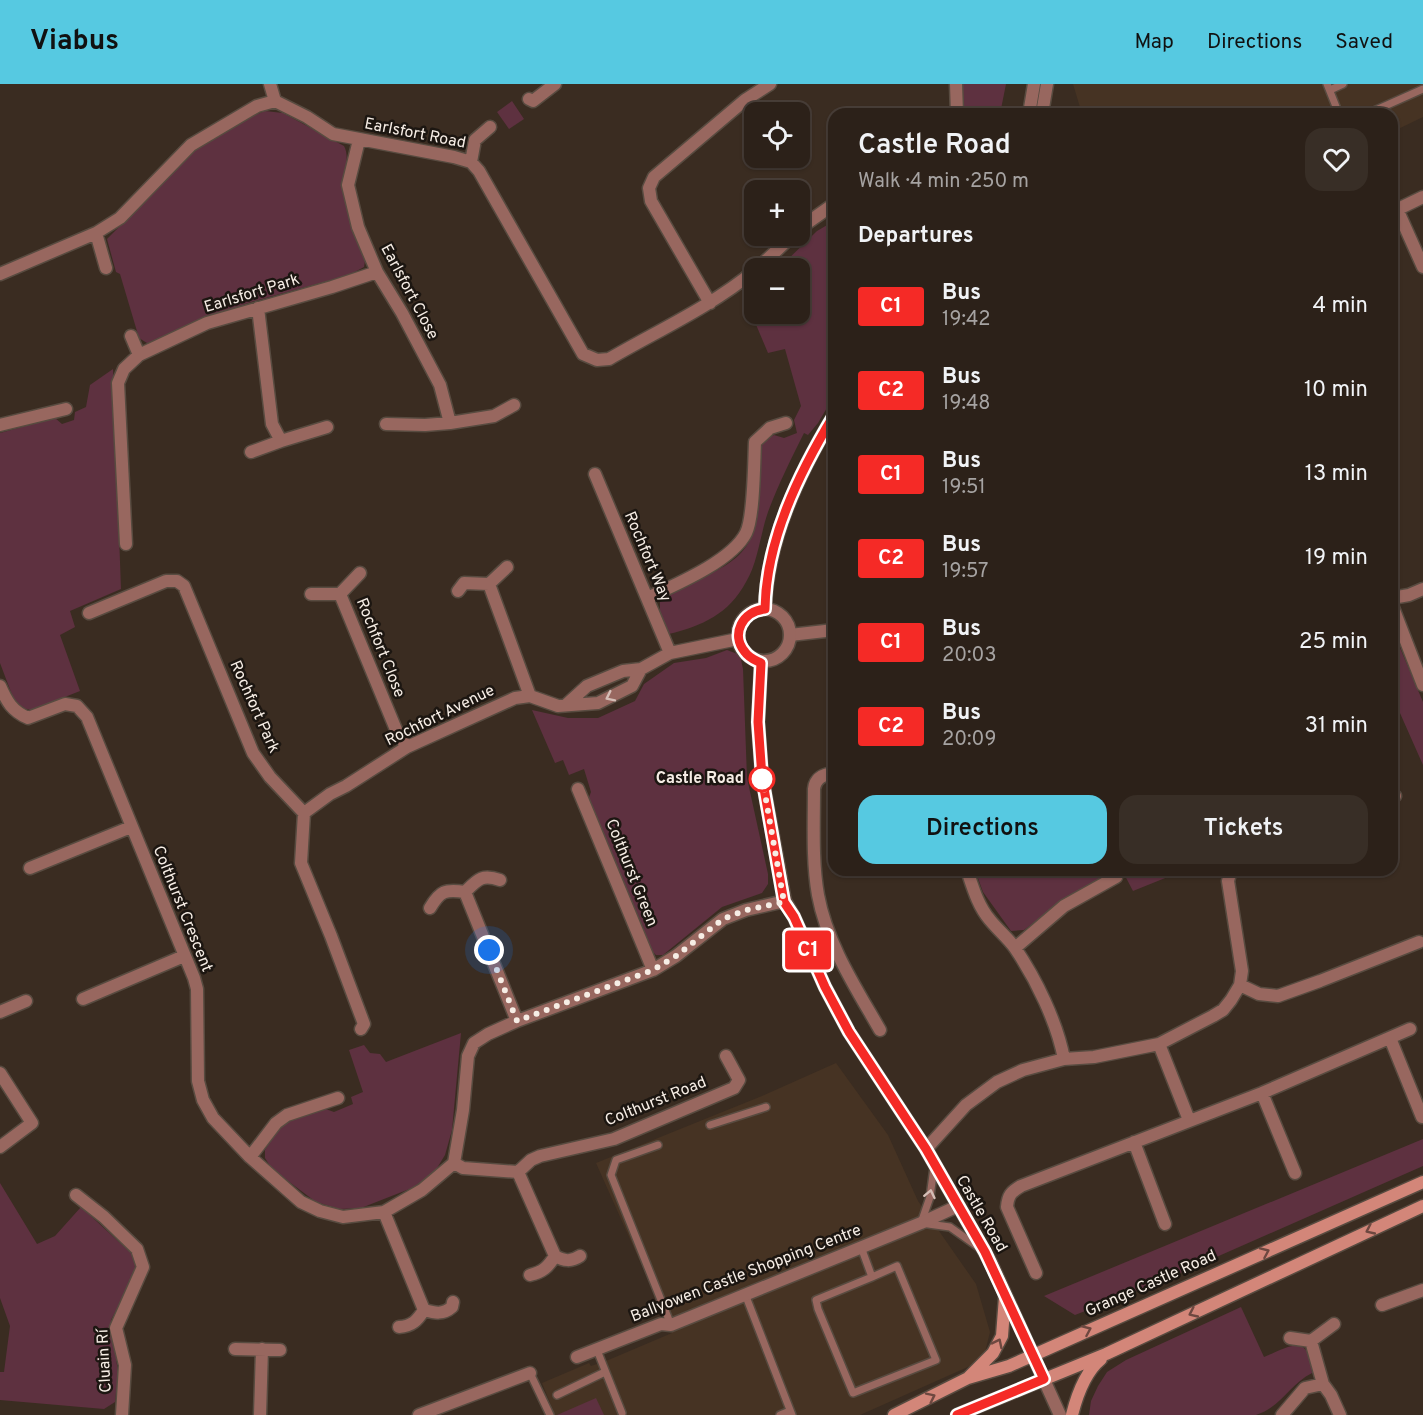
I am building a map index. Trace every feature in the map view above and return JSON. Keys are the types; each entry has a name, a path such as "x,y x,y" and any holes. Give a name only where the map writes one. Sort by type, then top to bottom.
{"main road":[{"name":"Grange Castle Road","path":"894,1415 968,1378 1009,1366 1423,1182"},
{"path":"957,1415 1106,1354 1423,1206"},
{"path":"968,1378 993,1353 1002,1336 1005,1297"},
{"path":"1072,1415 1076,1400 1092,1367 1106,1354"}],"street":[{"path":"0,274 96,233 120,218 191,145 257,106 275,101 270,84"},
{"path":"529,99 533,101 555,84"},
{"path":"710,303 651,201 649,188 654,177 689,145 745,100 770,84"},
{"path":"956,84 957,108"},
{"path":"1030,108 1034,84"},
{"path":"1043,108 1047,84"},
{"name":"Earlsfort Road","path":"275,101 307,117 333,134 471,162 483,177 583,354 597,360 609,359 710,303 744,280"},
{"path":"471,162 475,140 490,126"},
{"name":"Earlsfort Close","path":"359,140 348,185 358,227 376,272 402,313 440,385 450,423"},
{"path":"1398,208 1423,197"},
{"path":"810,221 828,208"},
{"path":"1398,218 1423,267"},
{"path":"96,233 106,268"},
{"name":"Earlsfort Road","path":"769,258 781,246"},
{"name":"Earlsfort Park","path":"126,544 118,383 124,369 140,355 207,323 376,272"},
{"path":"258,308 272,424 281,441"},
{"path":"131,336 140,355"},
{"path":"386,424 450,423 494,416 514,405"},
{"path":"0,425 66,409"},
{"path":"647,598 723,558 737,547 747,532 750,518 755,442 770,428 786,423"},
{"path":"765,609 765,586 784,516 817,443 828,424"},
{"path":"251,452 327,427"},
{"name":"Rochfort Way","path":"595,474 670,653"},
{"path":"458,591 464,583 489,584 507,567"},
{"name":"Rochfort Close","path":"311,594 340,594 360,573"},
{"name":"Rochfort Park","path":"89,613 166,581 177,581 184,586 253,753 270,777 304,813"},
{"path":"489,584 530,696 558,706 598,703 632,686 641,669"},
{"path":"1398,597 1423,589"},
{"name":"Rochfort Close","path":"340,594 397,732 407,747"},
{"path":"765,609 781,615 786,621 790,635 785,651 779,657 761,663 744,652 738,639 738,631 745,617 765,609"},
{"path":"1398,620 1423,685"},
{"path":"790,635 828,631"},
{"path":"566,705 587,686 623,671 641,669 670,653 738,639"},
{"name":"Castle Road","path":"761,663 758,722 762,777 784,902 794,917 825,987 849,1032 926,1149 985,1252 1060,1415"},
{"name":"Colthurst Crescent","path":"0,687 15,712 28,718 65,704 77,706 87,717 197,989 198,1081 203,1100 213,1118 250,1157 301,1202 320,1211 343,1217 384,1212 422,1190 454,1162"},
{"name":"Rochfort Avenue","path":"304,813 330,794 407,747 515,698 530,696"},
{"path":"828,774 822,776 814,784 814,857 818,897 844,967 880,1030"},
{"name":"Colthurst Green","path":"578,789 653,970"},
{"path":"304,813 301,863 364,1024 361,1029"},
{"path":"30,868 131,827"},
{"path":"430,908 438,896 444,892 465,892 480,878 490,876 500,880"},
{"path":"969,876 979,904 988,918 1015,948 1049,1012 1065,1059"},
{"path":"1015,948 1064,906 1116,876"},
{"path":"926,1149 966,1105 997,1082 1023,1070 1065,1059 1094,1057 1159,1044 1223,1010 1240,985 1242,971 1229,876"},
{"path":"465,892 517,1021"},
{"path":"580,1256 574,1260 563,1261 555,1256 518,1172 463,1168 454,1162 463,1110 468,1056 474,1043 517,1021 653,970 676,956 723,919 746,910 784,902"},
{"path":"1240,985 1259,994 1278,996 1419,942"},
{"path":"83,999 184,956"},
{"path":"0,1012 26,1001"},
{"path":"1036,1273 1007,1207 1011,1192 1021,1186 1262,1093 1410,1029"},
{"path":"1390,1038 1422,1117"},
{"path":"1159,1044 1189,1120"},
{"name":"Colthurst Road","path":"518,1172 531,1160 540,1156 614,1139 734,1088 739,1080 726,1056"},
{"path":"0,1073 32,1122 0,1147"},
{"path":"1262,1093 1294,1173"},
{"path":"250,1157 276,1123 287,1115 338,1098"},
{"path":"1134,1142 1164,1224"},
{"name":"Cluain Rí","path":"76,1195 104,1217 137,1249 143,1267 116,1328 125,1365 122,1415"},
{"name":"Ballyowen Castle Shopping Centre","path":"578,1357 661,1324 671,1324 958,1206"},
{"path":"384,1212 424,1310"},
{"path":"530,1275 541,1273 555,1256"},
{"path":"1382,1305 1423,1290"},
{"path":"424,1310 435,1313 446,1312 452,1307 453,1302"},
{"path":"399,1327 410,1326 424,1310"},
{"path":"1290,1338 1311,1341 1334,1324"},
{"path":"1311,1341 1323,1384 1340,1415"},
{"path":"235,1349 280,1350"},
{"path":"260,1415 262,1349"},
{"path":"419,1415 530,1373"},
{"path":"1282,1415 1305,1388 1323,1384"}],"lane":[{"path":"1337,108 1328,87 1344,84"},
{"path":"1380,108 1423,89"},
{"path":"710,1125 766,1107"},
{"path":"658,1145 616,1160 611,1175 671,1324"},
{"path":"935,1165 930,1197 921,1223 950,1227 985,1252"},
{"path":"861,1247 872,1277"},
{"path":"897,1266 936,1360 853,1393 816,1300 872,1277 897,1266"},
{"path":"745,1294 791,1413 780,1415"},
{"path":"597,1350 622,1413"},
{"path":"557,1395 606,1372"},
{"path":"530,1373 550,1415"}],"shaded area":[{"path":"961,84 1006,84 1001,108 960,108"},
{"path":"1073,84 1423,84 1423,117 1398,129 1398,108 1080,108"},
{"path":"512,101 524,119 509,129 497,112"},
{"path":"265,111 283,113 344,146 347,159 345,193 365,261 364,267 349,275 251,302 202,319 152,344 147,343 139,338 107,239 199,147 250,117"},
{"path":"828,225 828,406 808,435 804,433 790,462 768,512 750,574 739,593 714,617 693,627 669,634 660,613 660,602 672,592 714,572 739,555 748,543 755,527 761,447 764,441 774,435 784,438 797,433 794,420 801,406 785,349 768,353 756,324 810,324 810,258 789,258 802,246 810,246 810,238"},
{"path":"113,369 121,589 70,611 75,627 60,635 80,691 32,710 21,708 14,700 0,663 0,433 55,418 62,424 74,420 75,412 86,407 90,385"},
{"path":"1398,643 1423,702 1423,765 1398,709"},
{"path":"727,650 740,655 743,669 747,778 768,874 768,884 762,893 722,907 663,955 656,955 650,949 588,800 591,792 584,769 569,775 563,760 555,763 532,710 568,718 598,718 635,701 644,684 674,663 706,658"},
{"path":"977,876 1106,876 1070,895 1024,930 1011,931 983,892"},
{"path":"1125,876 1170,876 1133,891"},
{"path":"461,1033 452,1130 445,1155 434,1173 412,1188 361,1208 340,1209 316,1202 272,1169 265,1158 265,1150 281,1124 320,1107 334,1112 353,1104 351,1097 363,1092 349,1050 364,1045 370,1053 380,1054 386,1062"},
{"path":"836,1063 888,1135 918,1201 976,1284 990,1332 985,1352 970,1366 860,1415 555,1415 542,1383 589,1363 591,1366 606,1361 672,1333 596,1163 762,1096"},
{"path":"1423,1139 1423,1166 1162,1281 1075,1315 1044,1296"},
{"path":"0,1183 37,1244 55,1236 81,1207 131,1253 138,1268 111,1320 118,1373 115,1402 104,1409 0,1400 0,1372 4,1372 10,1326 0,1298"},
{"path":"1241,1307 1264,1357 1297,1345 1303,1347 1310,1360 1312,1373 1297,1383 1272,1407 1256,1415 1089,1415 1091,1401 1107,1372 1126,1360"},
{"path":"596,1398 604,1415 557,1415"}],"bus line":[{"name":"C1","path":"828,425 801,475 784,516 765,586 765,609 745,617 738,631 738,639 744,652 761,663 758,722 762,777 784,902 794,917 825,987 849,1032 926,1149 991,1263 1044,1379 957,1415"}],"place":[{"name":"Castle Road","path":"762,779"}],"route":[{"path":"489,950 517,1021 653,970 676,956 723,919 746,910 784,902 762,777 762,779"}]}
